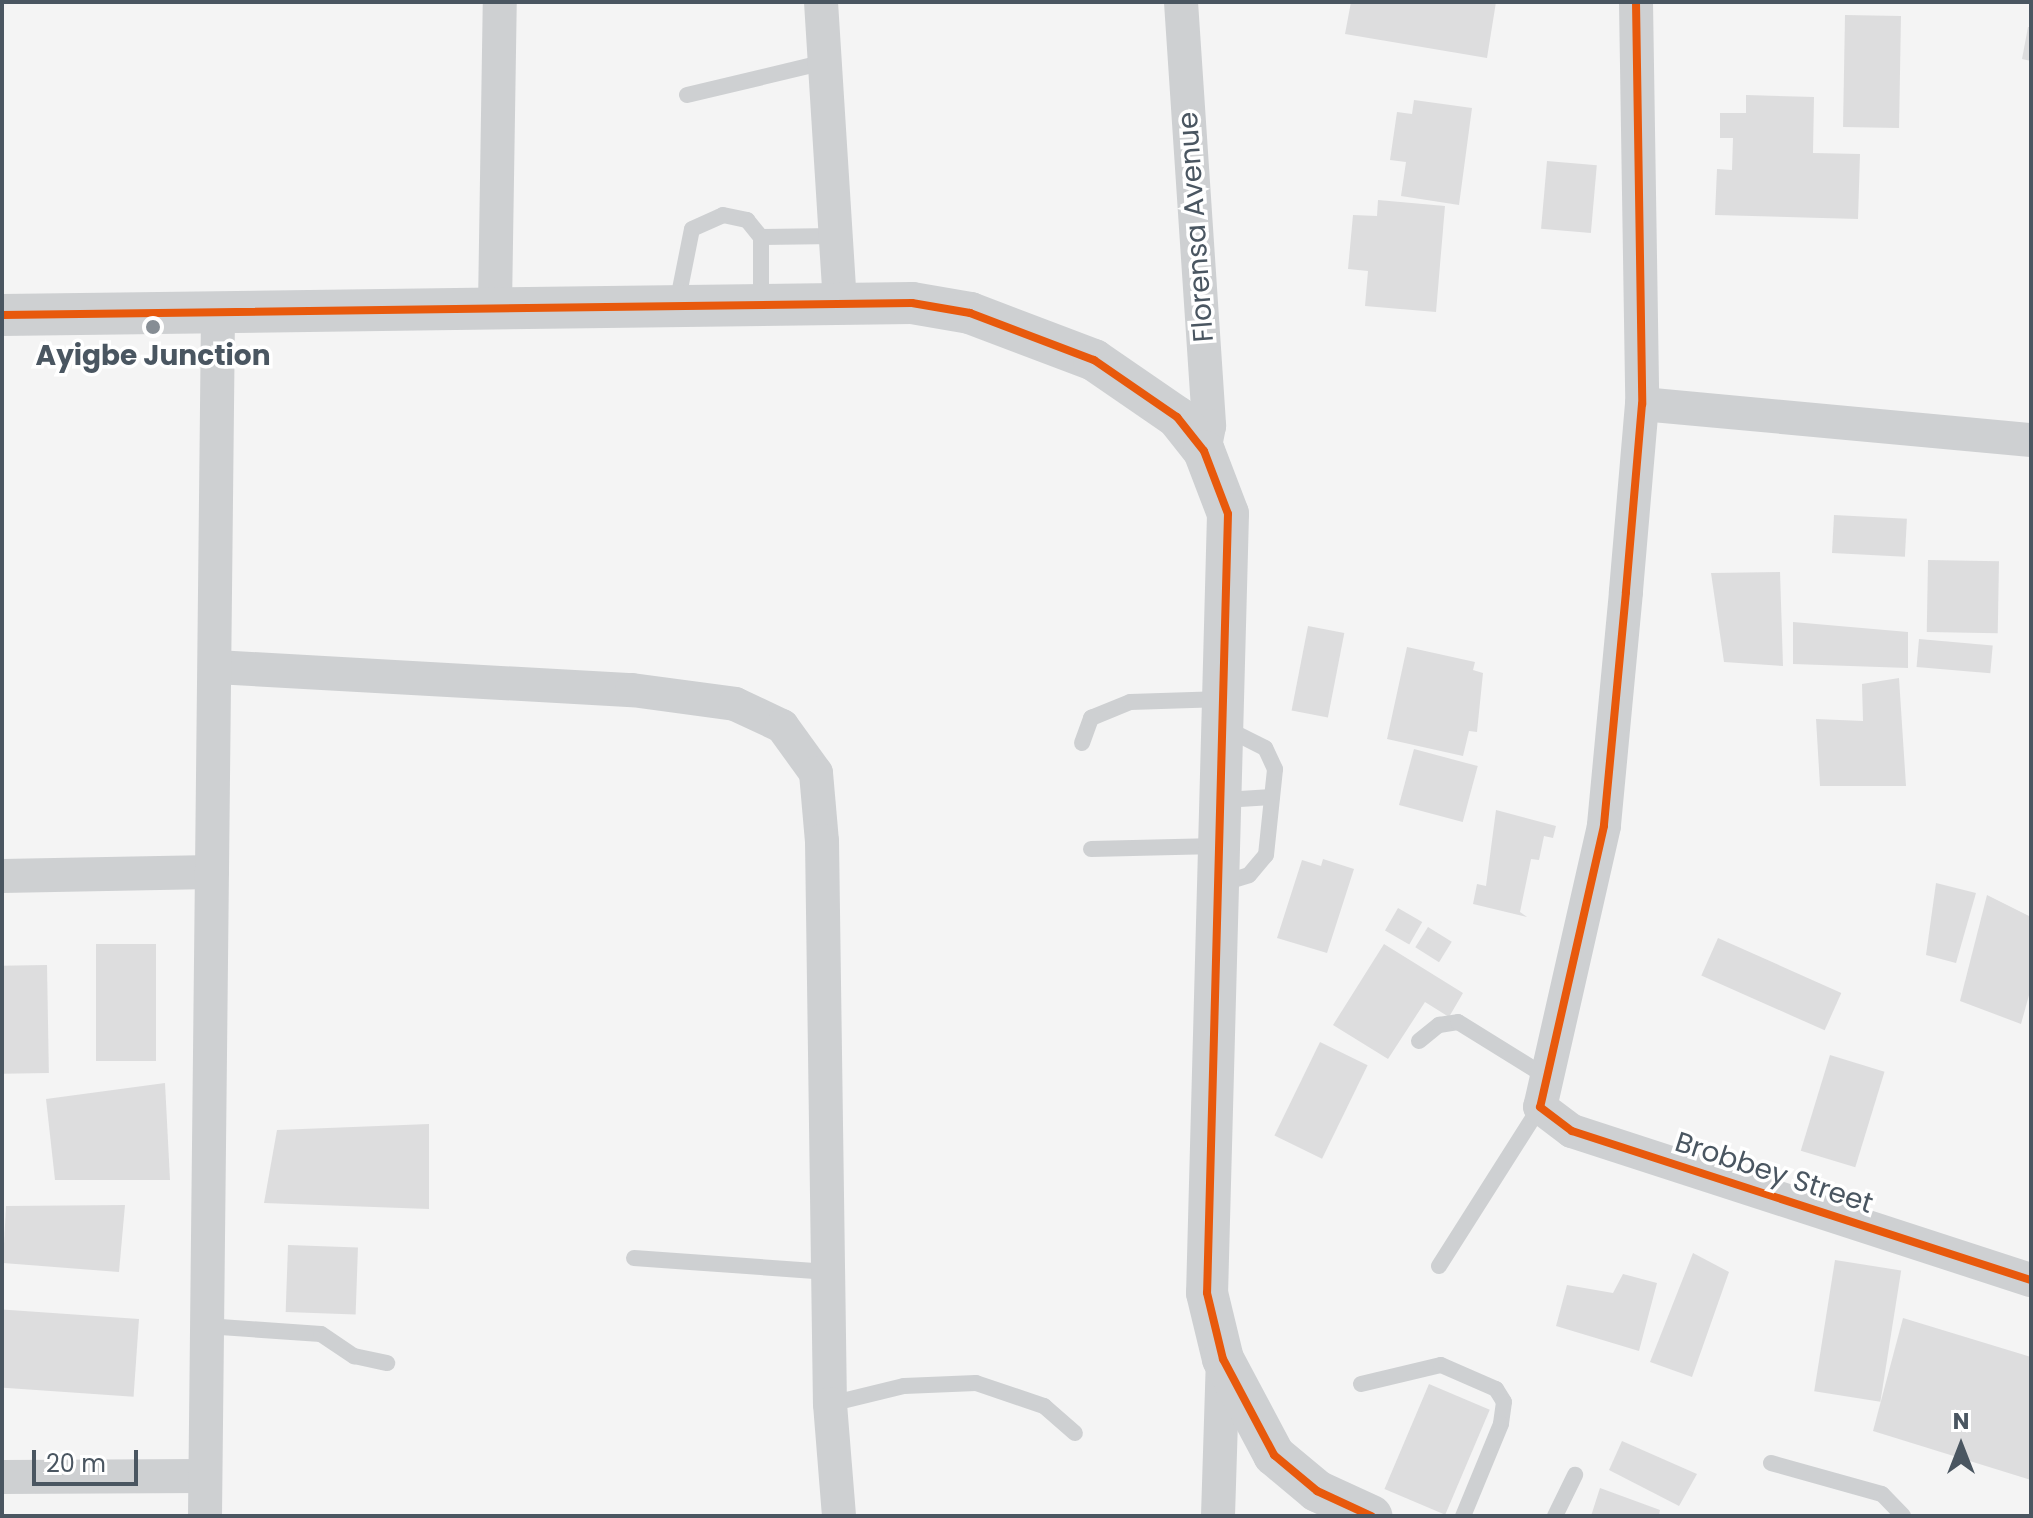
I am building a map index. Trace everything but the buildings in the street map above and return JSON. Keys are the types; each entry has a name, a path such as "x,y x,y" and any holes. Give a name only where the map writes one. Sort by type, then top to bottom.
{"street":[{"path":"495,306 500,2"},
{"path":"821,2 840,300"},
{"name":"Florensa Avenue","path":"1181,2 1209,426 1204,451"},
{"path":"1543,1092 1604,826 1642,404 1636,2"},
{"path":"2,315 840,300 970,313 1031,333 1145,390 1204,451 1228,514 1227,714 1204,1257 1223,1359 1218,1516"},
{"path":"205,1516 218,312"},
{"path":"1642,404 2031,440"},
{"path":"216,667 632,690 735,704 782,726 816,773 822,841 830,1404 839,1516"},
{"path":"2,876 212,872"},
{"name":"Brobbey Street","path":"1543,1092 1572,1131 2031,1280"},
{"path":"1223,1359 1274,1455 1317,1491 1371,1516"},
{"path":"2,1477 204,1476"}],"lane":[{"path":"687,95 825,62"},
{"path":"677,304 699,220 747,220 761,237 761,302"},
{"path":"761,237 836,236"},
{"path":"1082,743 1091,718 1130,702 1227,714 1265,748 1275,769 1266,855 1249,875 1221,865 1091,849"},
{"path":"1224,800 1272,797"},
{"path":"1419,1041 1439,1025 1458,1022 1543,1092 1439,1266"},
{"path":"634,1258 828,1272"},
{"path":"206,1326 321,1334 354,1356 387,1363"},
{"path":"1361,1384 1441,1365 1496,1389 1504,1402 1501,1424 1463,1516"},
{"path":"830,1404 904,1386 976,1383 1044,1406 1075,1433"},
{"path":"1771,1463 1882,1494 1903,1516"},
{"path":"1555,1516 1575,1475"}],"cycle path":[{"path":"1636,2 1642,404 1626,592 1604,826 1540,1107 1572,1131 2031,1280"},
{"path":"2,315 912,303 970,313 1094,360 1177,417 1204,451 1228,514 1207,1293 1223,1359 1274,1455 1317,1491 1371,1516"}],"place":[{"name":"Ayigbe Junction","path":"153,327"}]}
